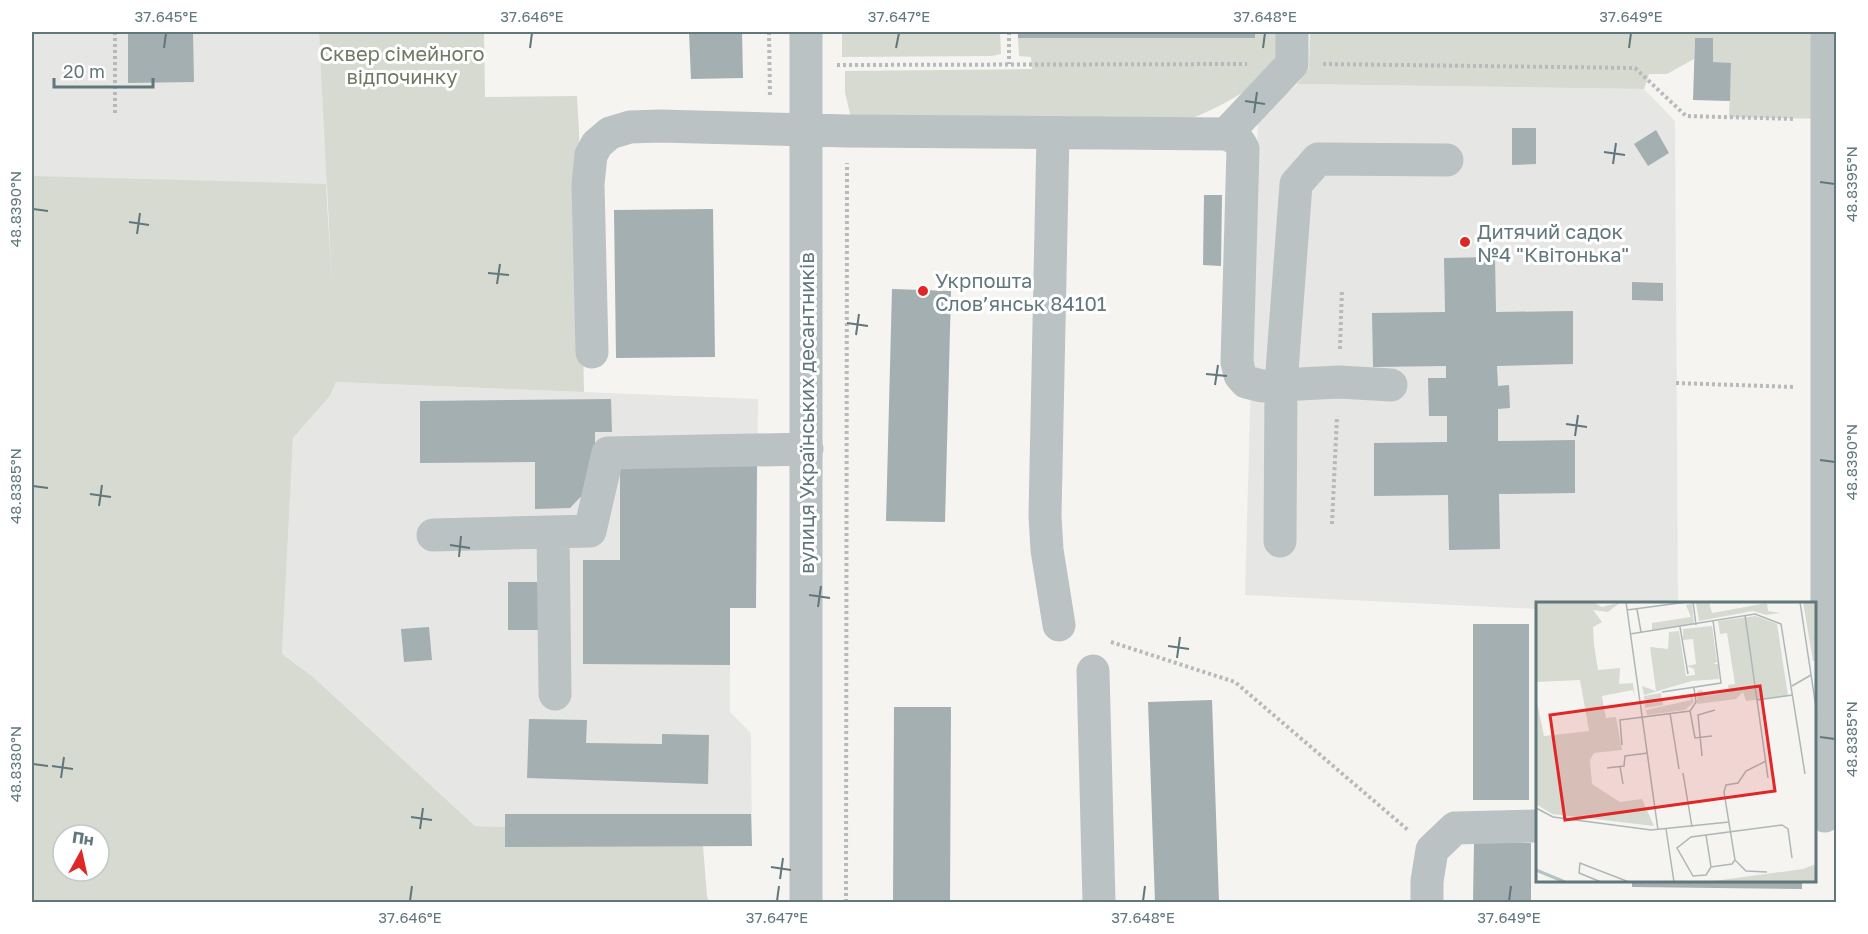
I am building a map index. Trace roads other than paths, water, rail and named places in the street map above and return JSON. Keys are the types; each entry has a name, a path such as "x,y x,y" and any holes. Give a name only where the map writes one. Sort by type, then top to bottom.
{"street":[{"name":"вулиця Українських десантників","path":"806,32 806,903"},
{"path":"1226,134 1292,64 1293,32"},
{"path":"1825,816 1821,663 1832,119 1827,32"},
{"path":"592,352 588,184 591,155 597,144 610,133 630,127 1226,134 1234,136 1243,149 1237,362 1239,375 1245,382 1262,386 1339,382 1391,385"},
{"path":"1053,133 1045,516 1047,550 1059,625"},
{"path":"1280,541 1281,384 1296,184 1318,159 1447,160"},
{"path":"433,535 590,531 608,453 807,449"},
{"path":"553,532 555,694"},
{"path":"1093,671 1099,903"},
{"path":"1427,903 1427,881 1432,850 1455,828 1536,826"}],"place":[{"name":"Дитячий садок №4 \"Квітонька\"","path":"1465,242"},
{"name":"Укрпошта Слов’янськ 84101","path":"923,291"}],"park label":[{"name":"Сквер сімейного відпочинку","path":"402,64"}]}
